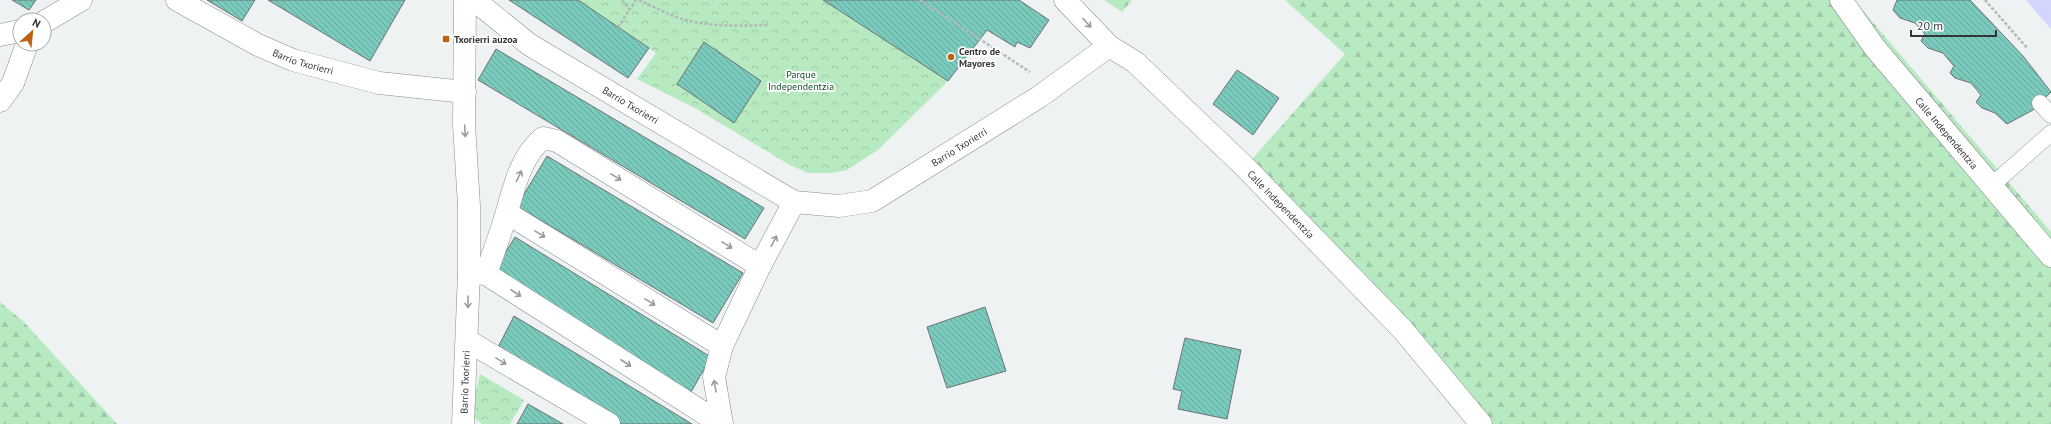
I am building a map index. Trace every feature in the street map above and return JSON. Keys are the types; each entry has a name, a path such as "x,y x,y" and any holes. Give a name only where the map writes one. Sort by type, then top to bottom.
{"street":[{"path":"52,17 81,0"},
{"name":"Barrio Txorierri","path":"177,0 258,44 293,60 379,83 465,92"},
{"name":"Barrio Txorierri","path":"463,424 468,341 478,273 469,206 464,124 465,0"},
{"name":"Barrio Txorierri","path":"474,0 530,45 794,202 838,206 872,201 1053,87 1109,46"},
{"name":"Calle Independentzia","path":"1065,0 1109,46 1135,62 1245,167 1403,330 1481,424"},
{"name":"Calle Independentzia","path":"1844,3 1875,48 2051,256"},
{"path":"0,35 12,33"},
{"path":"0,101 13,83 24,52"},
{"name":"Barrio Txorierri","path":"478,273 507,213 511,192 532,147 543,138 557,141 760,266"},
{"path":"722,424 714,377 722,346 760,266 794,202"},
{"path":"507,213 722,346"},
{"path":"478,273 722,424"},
{"name":"Barrio Txorierri","path":"468,341 609,424"}],"lane":[{"path":"2040,103 2051,115"},
{"path":"1991,186 2051,133"}],"path":[{"path":"622,0 630,10"},
{"path":"618,27 637,0 678,18 709,24 730,27 768,25"},
{"path":"920,0 1053,87"},
{"path":"1985,0 2028,49"}],"green space":[{"name":"Parque Independentzia","path":"578,0 823,0 948,81 878,150 847,170 832,173 808,173 788,164 695,108 637,79 656,53"},
{"path":"1104,0 1132,0 1122,12"},
{"path":"1285,0 1854,0 2051,232 2051,424 1481,424 1245,167 1345,54"},
{"path":"0,302 24,322 117,424 0,424"},
{"path":"480,374 524,400 510,424 482,424 473,417 472,406"}],"water":[{"path":"2026,0 2051,0 2051,29"}],"building":[{"path":"12,0 36,0 29,10"},
{"path":"207,0 255,0 242,21"},
{"path":"268,0 405,0 370,61"},
{"path":"509,0 578,0 649,48 628,78"},
{"path":"823,0 1019,0 1049,20 1030,48 1017,42 1015,47 987,30 948,81"},
{"path":"1897,0 1970,0 2023,56 2051,92 2033,110 2007,124 1995,113 1982,108 1976,102 1981,95 1971,83 1955,78 1950,73 1954,66 1943,53 1928,48 1921,41 1925,34 1915,23 1900,18 1893,10"},
{"path":"704,42 761,81 734,123 677,84"},
{"path":"496,49 764,208 745,239 478,80"},
{"path":"1237,70 1279,98 1253,135 1213,104"},
{"path":"547,156 743,273 713,323 517,206"},
{"path":"515,237 711,357 691,392 494,271"},
{"path":"985,307 1006,371 947,388 927,327"},
{"path":"514,316 692,424 618,424 496,351"},
{"path":"1185,338 1241,350 1227,419 1178,409 1182,391 1173,389"},
{"path":"528,404 563,424 517,424"}],"place":[{"name":"Txorierri auzoa","path":"446,39"},
{"name":"Centro de Mayores","path":"951,57"}]}
